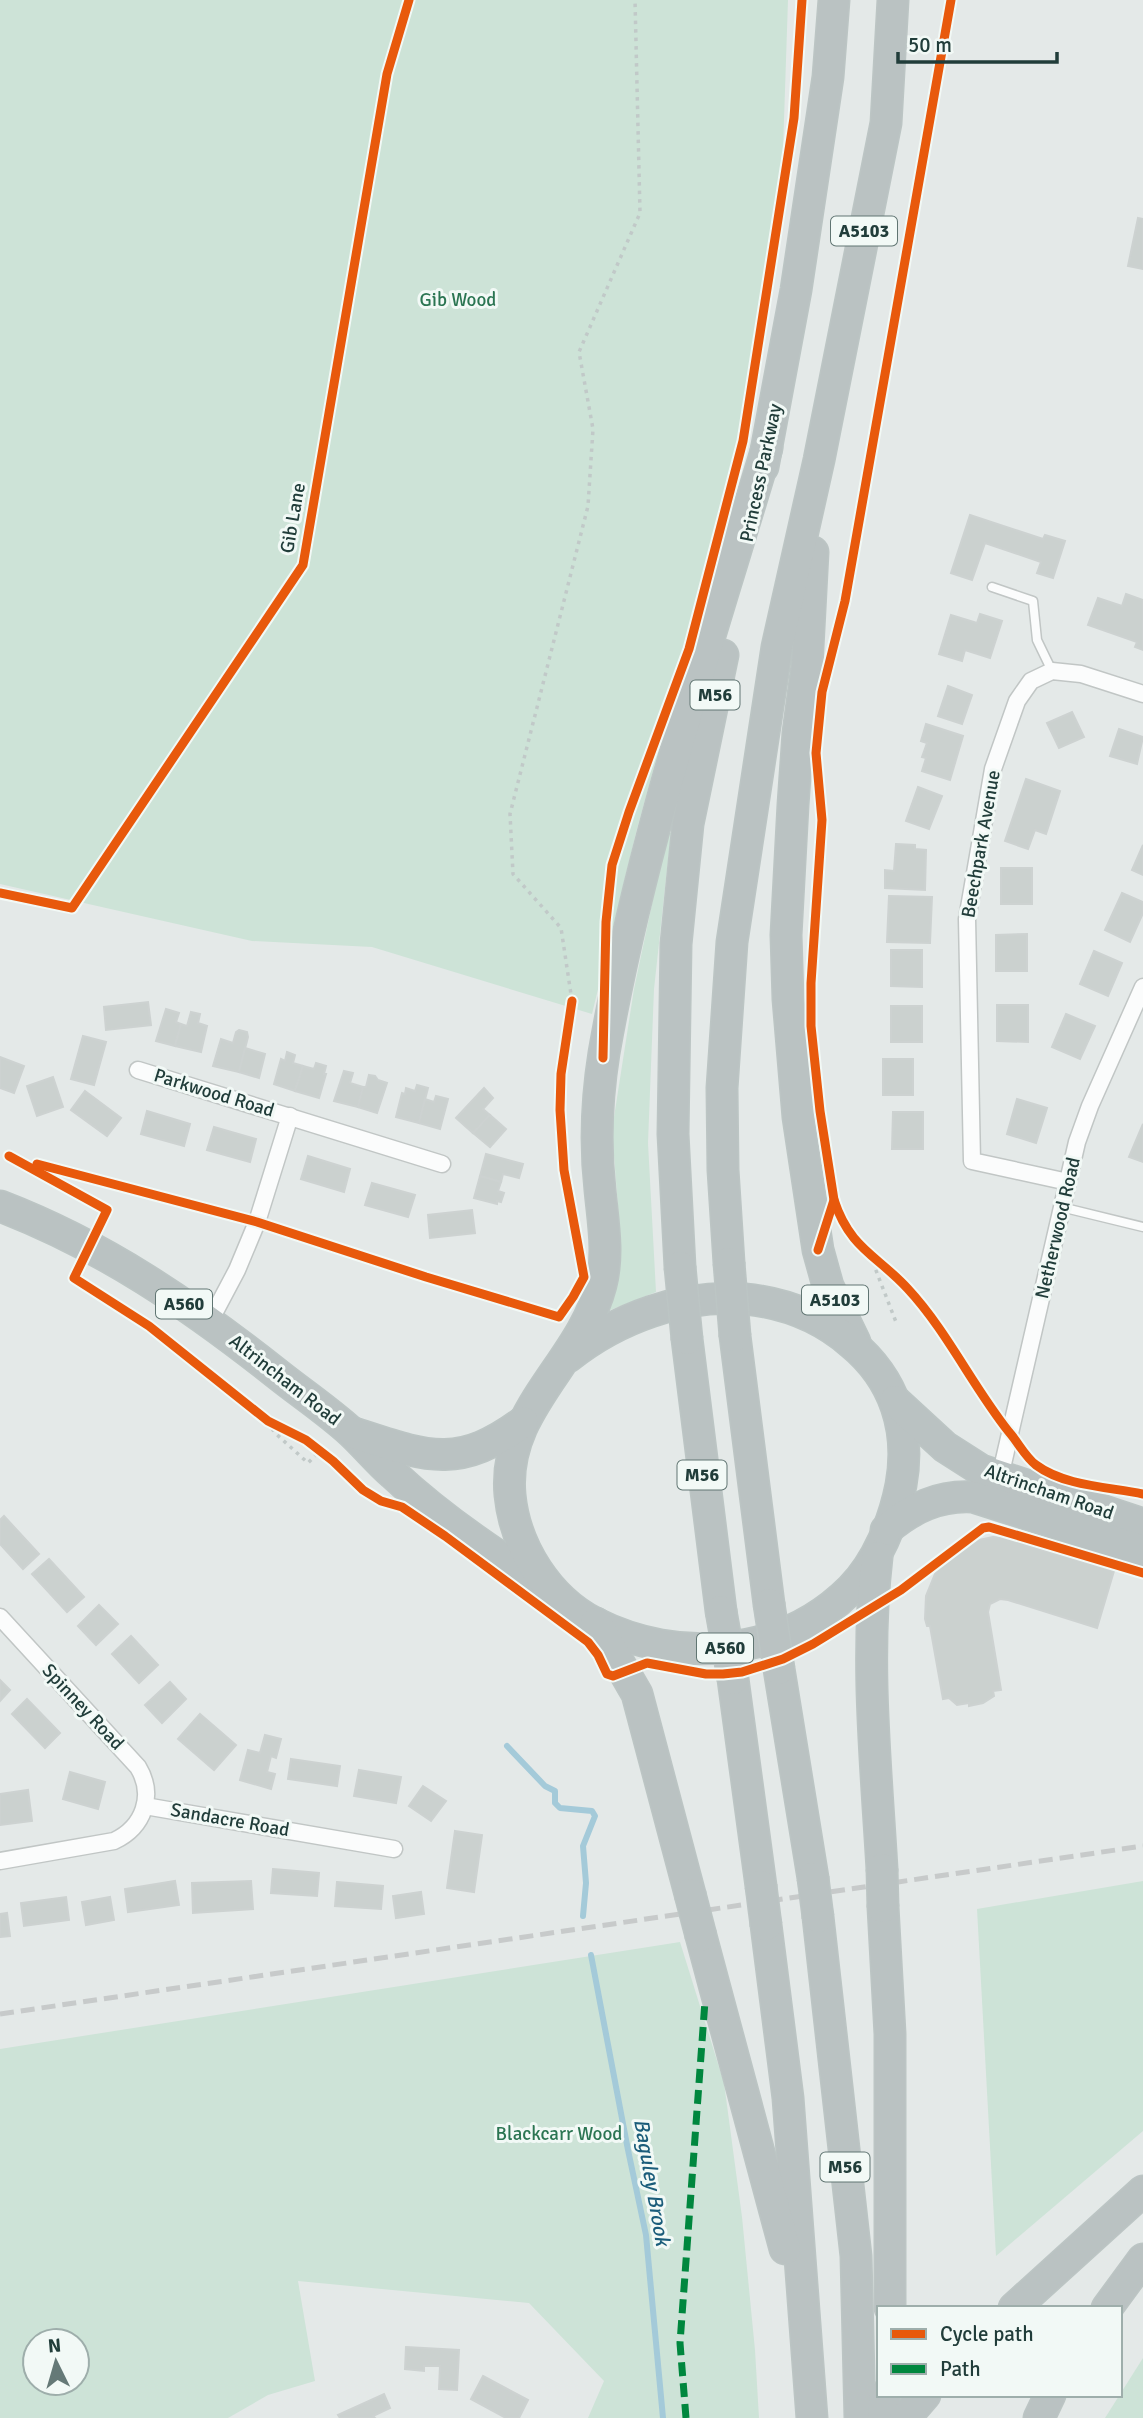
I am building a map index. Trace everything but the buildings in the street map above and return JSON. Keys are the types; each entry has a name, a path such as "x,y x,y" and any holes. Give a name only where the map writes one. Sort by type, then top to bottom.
{"highway":[{"name":"Princess Parkway","path":"812,2413 788,2098 733,1679 721,1611 687,1339 673,1134 677,944 688,824 767,448 796,290 828,77 834,0"},
{"name":"A5103","path":"858,1348 828,1286 818,1250 798,1117 788,999 786,935 798,733 807,666 819,460 886,123 893,0"},
{"name":"A5103","path":"568,1357 593,1310 604,1269 606,1245 598,1139 603,1058 642,870 660,801 767,448"},
{"name":"M56","path":"819,460 778,647 740,877 732,942 722,1088 725,1208 735,1336 769,1604 813,1878 856,2256 860,2418"},
{"name":"Altrincham Road","path":"0,1206 52,1227 130,1269 210,1321 350,1432 394,1475 438,1511 503,1560 555,1592"},
{"name":"A560","path":"729,1298 765,1301 831,1326 858,1348 885,1381 895,1401 904,1438 904,1457 895,1511 882,1541 854,1587 838,1601 800,1625 755,1642 716,1649 677,1649 634,1640 582,1616 555,1592 529,1558 513,1513 509,1479 512,1456 523,1422 550,1379 568,1357 604,1332 649,1312 682,1303 729,1298"},
{"name":"Altrincham Road","path":"895,1401 953,1453 981,1470 1143,1545"},
{"name":"Altrincham Road","path":"350,1432 409,1450 442,1456 458,1455 487,1444 523,1422"},
{"name":"Altrincham Road","path":"882,1541 897,1521 929,1503 951,1497 973,1497 1143,1545"},
{"name":"M56","path":"882,1541 872,1608 873,1717 890,2034 890,2306"},
{"name":"M56","path":"596,1623 637,1694 730,2050 783,2234 812,2413"},
{"path":"1016,2306 1143,2191"},
{"path":"1108,2306 1143,2259"},
{"path":"883,2418 885,2397"},
{"path":"905,2418 923,2397"},
{"path":"1039,2418 1049,2397"}],"street":[{"path":"1052,671 1082,674 1143,694"},
{"name":"Beechpark Avenue","path":"1052,671 1031,681 1017,701 993,769 967,919 972,1161 1068,1182"},
{"name":"Netherwood Road","path":"1000,1477 1061,1207 1083,1123 1143,988"},
{"name":"Parkwood Road","path":"138,1070 442,1164"},
{"name":"Parkwood Road","path":"210,1321 257,1222 290,1116"},
{"name":"Spinney Road","path":"0,1617 138,1766 146,1784 145,1806"},
{"name":"Sandacre Road","path":"0,1861 114,1841 132,1829 145,1806 394,1849"}],"lane":[{"path":"992,587 1032,601 1037,640 1052,671"},
{"path":"1061,1207 1143,1227"}],"path":[{"path":"570,1013 572,1001 561,928 513,874 510,814 588,506 593,429 579,352 640,213 635,0"},
{"path":"869,1254 888,1271"},
{"path":"879,1263 875,1268 896,1322"},
{"path":"258,1413 287,1431"},
{"path":"268,1421 274,1433 308,1463 318,1452"}],"green space":[{"name":"Gib Wood","path":"0,0 788,0 783,150 740,425 721,525 637,829 592,1014 372,947 252,941 0,884"},
{"path":"667,833 671,833 654,989 648,1143 656,1292 608,1311 621,1245 612,1130 634,989"},
{"path":"1143,1881 1143,2131 996,2256 977,1909"},
{"name":"Blackcarr Wood","path":"680,1942 724,2083 742,2217 759,2418 588,2418 604,2381 529,2303 298,2281 315,2381 268,2395 228,2418 0,2418 0,2049"},
{"path":"1143,2358 1143,2418 1105,2418 1118,2397 1122,2397 1122,2391"}],"waterway":[{"name":"Baguley Brook","path":"507,1746 545,1786 555,1791 555,1803 560,1808 592,1811 595,1816 583,1846 586,1883 583,1916"},
{"name":"Baguley Brook","path":"591,1955 646,2235 663,2418"}],"railway":[{"path":"0,2014 1143,1846"}],"marked path":[{"path":"686,2418 680,2343 705,2001"}],"cycle path":[{"name":"Gib Lane","path":"0,893 72,908 303,565 387,74 409,0"},
{"path":"603,1058 606,922 612,865 689,649 743,441 794,118 802,0"},
{"path":"818,1250 834,1200 820,1111 811,1026 811,983 822,820 816,753 822,692 845,601 951,0"},
{"path":"37,1164 257,1222 559,1317 584,1277 564,1170 560,1110 561,1074 572,1001"},
{"path":"9,1156 107,1210 74,1278 149,1326 268,1421 306,1440 363,1490 381,1501 402,1507 445,1536 588,1642 607,1674 613,1676 647,1663 706,1674 723,1674 742,1672 783,1659 813,1644 901,1590 983,1528 989,1527 1143,1573"},
{"path":"834,1200 856,1241 897,1277 922,1305 996,1415 1032,1462 1047,1472 1073,1482 1143,1494"}]}
